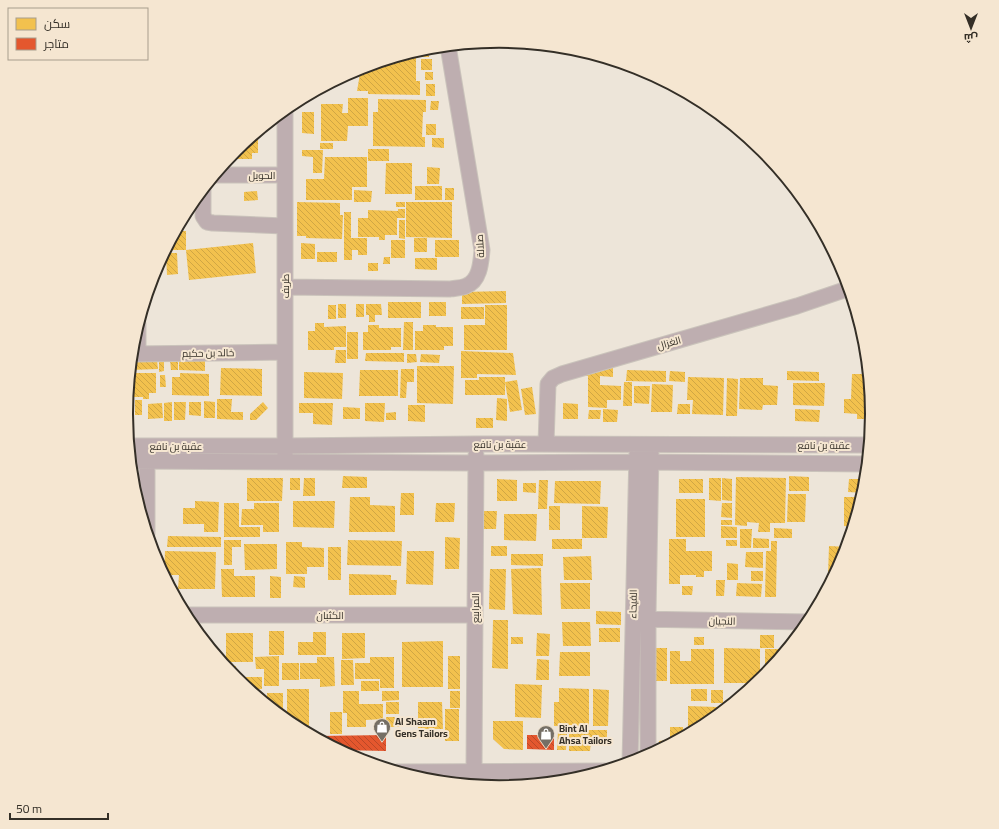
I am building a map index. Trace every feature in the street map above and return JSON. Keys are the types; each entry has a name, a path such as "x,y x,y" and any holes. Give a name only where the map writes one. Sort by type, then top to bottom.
{"street":[{"name":"صلالة","path":"285,287 450,289 467,286 476,277 481,266 482,250 449,52"},
{"name":"طريف","path":"285,118 285,462"},
{"name":"الحويل","path":"222,175 284,175"},
{"path":"203,200 203,216 207,222 284,226"},
{"name":"الغزال","path":"546,444 548,384 553,378 562,374 798,306 844,290"},
{"name":"خالد بن حكيم","path":"138,354 285,352"},
{"name":"عقبة بن نافع","path":"135,446 476,444 864,445"},
{"name":"المرابيع","path":"474,772 476,444"},
{"name":"الفيحاء","path":"630,757 640,619 644,444"},
{"path":"147,446 148,518"},
{"name":"عقبة بن نافع","path":"136,461 863,464"},
{"name":"الكثبان","path":"193,615 475,615"},
{"name":"الفيحاء","path":"640,619 648,750"},
{"name":"النجيان","path":"640,619 801,623"},
{"path":"419,772 584,771"}],"building: سكن":[{"path":"429,55 429,57 420,57"},
{"path":"416,58 416,81 420,81 420,95 368,94 368,91 357,91 360,76 382,67"},
{"path":"421,59 432,59 432,70 421,70"},
{"path":"425,72 433,72 433,80 425,80"},
{"path":"426,84 435,84 435,96 426,96"},
{"path":"348,98 368,98 368,126 348,126 347,141 321,141 321,104 343,104 342,113 348,113"},
{"path":"378,99 426,100 426,112 423,112 422,137 425,137 425,147 373,146 373,112 378,112"},
{"path":"431,101 439,101 438,110 430,110"},
{"path":"302,112 314,112 314,134 302,133"},
{"path":"426,124 436,124 436,135 426,135"},
{"path":"432,138 444,138 444,148 432,147"},
{"path":"258,139 258,153 252,153 252,159 237,159"},
{"path":"320,143 333,143 333,149 320,149"},
{"path":"368,149 389,149 389,161 368,161"},
{"path":"302,150 323,150 322,173 313,173 313,157 302,156"},
{"path":"325,157 367,157 367,187 352,187 352,200 306,200 306,179 324,179"},
{"path":"386,163 412,163 412,194 385,194"},
{"path":"427,167 440,168 439,184 427,184"},
{"path":"415,186 442,186 442,200 415,200"},
{"path":"445,188 454,188 454,200 445,200"},
{"path":"354,190 372,191 371,202 354,202"},
{"path":"257,191 258,200 244,201 244,192"},
{"path":"297,202 340,203 340,215 343,215 342,239 306,238 306,236 297,236"},
{"path":"396,202 405,202 405,207 396,207"},
{"path":"406,202 452,202 452,238 406,237"},
{"path":"398,209 405,209 405,218 397,218 397,235 385,235 385,240 379,240 379,237 358,237 358,218 368,218 368,210 398,211"},
{"path":"344,212 351,212 351,238 367,238 367,255 358,255 358,250 352,250 352,260 344,260"},
{"path":"399,220 405,220 405,239 399,238"},
{"path":"182,231 186,231 186,250 172,250"},
{"path":"414,238 427,238 427,252 414,252"},
{"path":"391,240 405,240 405,258 391,258"},
{"path":"435,240 459,240 459,257 435,257"},
{"path":"253,243 256,273 189,280 186,250"},
{"path":"301,243 315,244 315,259 301,259"},
{"path":"317,252 337,252 337,262 317,262"},
{"path":"171,253 177,253 178,274 167,275 166,262"},
{"path":"384,257 390,257 390,264 383,264"},
{"path":"415,258 437,258 437,270 415,269"},
{"path":"368,263 378,263 378,271 368,271"},
{"path":"506,291 506,303 462,304 462,292"},
{"path":"388,302 421,302 421,318 388,318"},
{"path":"429,302 446,302 446,316 429,316"},
{"path":"338,304 346,304 346,318 338,318"},
{"path":"356,304 364,304 364,317 356,317"},
{"path":"366,304 381,304 382,315 375,315 375,322 369,322 369,315 366,315"},
{"path":"328,305 336,305 336,319 328,319"},
{"path":"485,305 507,305 507,350 464,350 464,325 485,325"},
{"path":"461,307 484,307 484,319 461,319"},
{"path":"404,322 413,322 413,350 403,350"},
{"path":"315,323 324,323 324,327 346,326 346,347 334,347 334,350 308,350 308,331 315,331"},
{"path":"368,325 379,325 379,328 401,328 401,347 391,347 391,350 363,350 363,332 368,332"},
{"path":"423,325 453,327 453,346 444,346 444,350 415,350 415,331 423,331"},
{"path":"347,332 358,332 358,359 347,359"},
{"path":"336,350 346,350 346,363 335,363"},
{"path":"461,351 513,353 516,375 477,374 477,378 461,378"},
{"path":"366,353 404,353 404,362 365,361"},
{"path":"407,354 416,354 417,362 407,363"},
{"path":"421,354 440,355 439,363 420,362"},
{"path":"179,359 205,360 205,371 179,370"},
{"path":"137,360 157,360 158,369 136,370"},
{"path":"159,360 164,360 164,371 159,372"},
{"path":"170,360 178,360 178,370 171,370"},
{"path":"417,366 454,366 453,404 417,403"},
{"path":"586,367 613,368 613,377 600,376 600,385 621,386 621,400 607,400 607,408 588,407 588,376 586,376"},
{"path":"221,368 262,369 262,396 220,395"},
{"path":"401,369 414,369 414,382 407,382 406,398 400,398"},
{"path":"360,370 398,370 398,396 359,396"},
{"path":"627,370 666,371 666,382 626,381"},
{"path":"670,371 685,372 685,382 669,381"},
{"path":"787,371 819,372 819,381 787,380"},
{"path":"304,372 343,373 342,399 304,398"},
{"path":"136,373 156,373 156,393 149,393 149,399 143,399 143,397 134,397"},
{"path":"180,373 209,374 209,396 172,395 172,377 180,377"},
{"path":"852,374 864,374 866,419 857,419 857,414 844,413 844,399 851,399"},
{"path":"160,375 165,375 166,387 160,387"},
{"path":"479,377 505,377 505,395 465,395 465,380 479,380"},
{"path":"688,377 724,378 723,415 692,414 693,400 687,400"},
{"path":"727,378 738,379 737,416 726,416"},
{"path":"740,378 763,378 763,385 778,386 777,405 763,405 762,410 739,409"},
{"path":"517,380 522,410 510,412 505,382"},
{"path":"624,382 632,382 632,406 623,406"},
{"path":"793,383 825,383 824,406 793,405"},
{"path":"652,384 673,385 672,412 651,412"},
{"path":"634,386 650,386 649,404 634,403"},
{"path":"532,387 536,414 525,415 521,389"},
{"path":"497,398 507,399 507,421 496,420"},
{"path":"217,399 232,399 231,412 243,412 243,420 217,419"},
{"path":"135,400 142,400 142,415 135,415"},
{"path":"204,401 215,402 215,418 204,418"},
{"path":"172,402 172,421 164,421 164,403"},
{"path":"174,402 186,402 185,420 174,420"},
{"path":"189,402 201,402 201,416 189,415"},
{"path":"263,402 268,408 256,420 250,420 250,414"},
{"path":"162,403 163,418 148,419 148,404"},
{"path":"299,403 333,403 332,425 313,424 313,413 299,413"},
{"path":"365,403 385,403 384,422 365,421"},
{"path":"563,403 578,404 578,419 563,419"},
{"path":"678,404 690,404 690,414 677,414"},
{"path":"408,405 425,405 425,422 408,421"},
{"path":"343,407 360,408 360,419 343,419"},
{"path":"603,409 618,410 617,422 603,422"},
{"path":"795,409 820,410 819,422 795,421"},
{"path":"589,410 601,410 600,419 588,419"},
{"path":"396,412 396,420 386,420 386,413"},
{"path":"476,418 493,418 493,428 476,428"},
{"path":"343,476 367,477 367,488 342,488"},
{"path":"789,476 809,477 809,491 789,491"},
{"path":"736,477 786,478 785,523 770,523 770,532 758,532 759,523 747,522 747,526 735,525"},
{"path":"247,478 283,478 282,501 247,501"},
{"path":"290,478 300,478 300,490 290,490"},
{"path":"304,478 315,478 315,496 303,496"},
{"path":"709,478 721,478 721,501 709,500"},
{"path":"722,478 732,479 732,501 722,500"},
{"path":"497,479 517,480 517,501 497,501"},
{"path":"679,479 703,479 703,493 679,493"},
{"path":"849,479 860,479 858,493 848,492"},
{"path":"539,480 548,480 547,509 538,509"},
{"path":"555,481 601,481 600,504 554,503"},
{"path":"523,483 536,483 536,493 523,492"},
{"path":"401,493 414,493 414,515 400,515"},
{"path":"788,494 806,494 805,522 787,522"},
{"path":"350,497 370,497 370,505 395,506 395,532 349,532"},
{"path":"844,497 857,497 849,526 844,526"},
{"path":"676,499 705,499 705,537 676,537"},
{"path":"195,501 219,502 218,532 204,532 204,524 183,524 183,508 195,508"},
{"path":"293,501 335,501 334,528 293,527"},
{"path":"224,503 239,503 239,527 260,527 260,537 224,537"},
{"path":"254,503 279,503 279,532 263,532 263,525 241,525 242,509 254,509"},
{"path":"436,503 455,503 454,522 435,522"},
{"path":"722,503 732,503 732,518 721,517"},
{"path":"549,506 560,506 560,530 549,530"},
{"path":"582,506 608,507 607,538 582,538"},
{"path":"484,511 497,511 496,529 484,529"},
{"path":"504,514 537,514 536,541 504,540"},
{"path":"721,520 732,520 732,525 721,525"},
{"path":"721,526 737,527 737,538 721,538"},
{"path":"774,528 792,529 792,538 774,538"},
{"path":"740,529 752,529 751,548 740,548"},
{"path":"168,536 221,537 221,547 167,547"},
{"path":"445,537 460,538 459,569 445,569"},
{"path":"753,538 769,539 769,548 753,548"},
{"path":"552,539 582,539 582,549 552,549"},
{"path":"669,539 686,539 686,551 712,551 712,571 704,571 704,577 696,577 696,575 680,575 680,584 669,584"},
{"path":"224,540 241,540 241,547 232,547 232,565 224,565"},
{"path":"348,540 402,541 401,566 347,565"},
{"path":"726,540 737,540 737,546 726,546"},
{"path":"771,541 777,541 776,597 765,597 766,551 771,551"},
{"path":"286,542 302,542 302,547 324,548 324,567 307,567 307,574 286,574"},
{"path":"244,544 277,544 277,569 245,570"},
{"path":"491,546 507,546 507,556 491,556"},
{"path":"829,546 841,547 829,575"},
{"path":"328,547 341,547 341,580 328,580"},
{"path":"165,551 216,552 215,589 178,589 179,575 170,575 165,563"},
{"path":"407,551 434,551 433,585 406,584"},
{"path":"746,552 763,552 763,568 745,567"},
{"path":"511,554 543,554 543,566 511,565"},
{"path":"591,556 592,580 564,580 563,557"},
{"path":"727,563 738,564 738,580 727,580"},
{"path":"541,568 542,615 513,614 511,569"},
{"path":"221,569 234,569 234,576 255,576 255,597 222,597"},
{"path":"490,569 506,569 505,610 489,609"},
{"path":"751,571 763,571 763,581 751,581"},
{"path":"349,574 391,575 391,580 397,580 396,595 349,595"},
{"path":"270,576 281,577 281,598 270,598"},
{"path":"294,576 305,577 305,588 293,587"},
{"path":"716,580 725,580 724,596 716,596"},
{"path":"560,583 590,583 590,609 561,609"},
{"path":"737,583 762,584 761,597 736,596"},
{"path":"682,586 693,586 692,595 682,595"},
{"path":"596,611 621,612 621,625 596,624"},
{"path":"493,620 508,620 508,669 492,668"},
{"path":"562,622 590,622 591,646 563,646"},
{"path":"599,628 620,628 620,642 599,642"},
{"path":"269,631 284,631 284,655 269,655"},
{"path":"313,632 326,632 326,655 298,655 298,642 313,642"},
{"path":"226,633 253,633 253,662 229,662 226,658"},
{"path":"342,633 365,633 365,658 342,659"},
{"path":"537,633 550,634 549,656 536,656"},
{"path":"760,635 774,635 774,648 760,648"},
{"path":"511,637 523,637 523,644 511,644"},
{"path":"694,637 704,637 704,645 694,645"},
{"path":"443,641 443,687 402,687 402,642"},
{"path":"655,648 667,648 667,681 654,681"},
{"path":"724,648 760,649 759,674 749,683 724,683"},
{"path":"691,649 714,649 714,684 670,684 670,651 680,651 680,661 691,661"},
{"path":"765,649 781,649 775,656 765,667"},
{"path":"560,652 590,652 590,676 559,676"},
{"path":"279,656 279,686 264,686 264,669 256,669 255,657"},
{"path":"448,656 460,656 460,689 448,689"},
{"path":"317,657 334,657 335,686 320,687 320,679 300,679 300,663 317,663"},
{"path":"370,657 394,657 394,688 380,688 380,679 355,679 355,663 370,663"},
{"path":"537,659 549,660 549,680 536,680"},
{"path":"341,660 353,660 354,685 341,685"},
{"path":"282,663 299,663 299,680 282,680"},
{"path":"243,677 262,677 262,689 257,689"},
{"path":"361,681 379,681 379,691 361,691"},
{"path":"515,684 542,685 541,718 515,717"},
{"path":"559,688 589,689 589,727 554,726 554,702 559,702"},
{"path":"287,689 309,689 309,727 287,713"},
{"path":"593,689 609,690 608,726 593,726"},
{"path":"691,689 707,689 707,701 691,701"},
{"path":"711,690 723,690 723,703 711,703"},
{"path":"343,691 359,691 359,704 383,704 383,719 366,720 366,727 347,727 347,713 343,713"},
{"path":"382,691 399,691 399,700 382,701"},
{"path":"450,691 460,691 460,708 450,708"},
{"path":"267,693 283,693 283,710 276,705 267,698"},
{"path":"386,702 399,702 399,714 386,714"},
{"path":"418,702 442,702 443,729 418,729"},
{"path":"688,706 717,707 717,709 688,729"},
{"path":"445,709 459,709 459,741 445,741"},
{"path":"330,712 342,712 342,734 330,734"},
{"path":"386,717 401,717 401,727 386,727"},
{"path":"493,721 523,721 523,750 504,749 493,739"},
{"path":"670,727 683,727 683,732 670,739"},
{"path":"569,730 607,730 607,742 591,741 590,751 569,751"},
{"path":"558,731 567,731 566,750 557,750"},
{"path":"668,740 659,744 659,741"}],"building: متاجر":[{"path":"386,735 386,751 353,750 323,736"},
{"path":"527,735 554,735 554,750 527,749"}],"place":[{"name":"Al Shaam Gens Tailors","path":"382,742"},
{"name":"Bint Al Ahsa Tailors","path":"546,749"}]}
